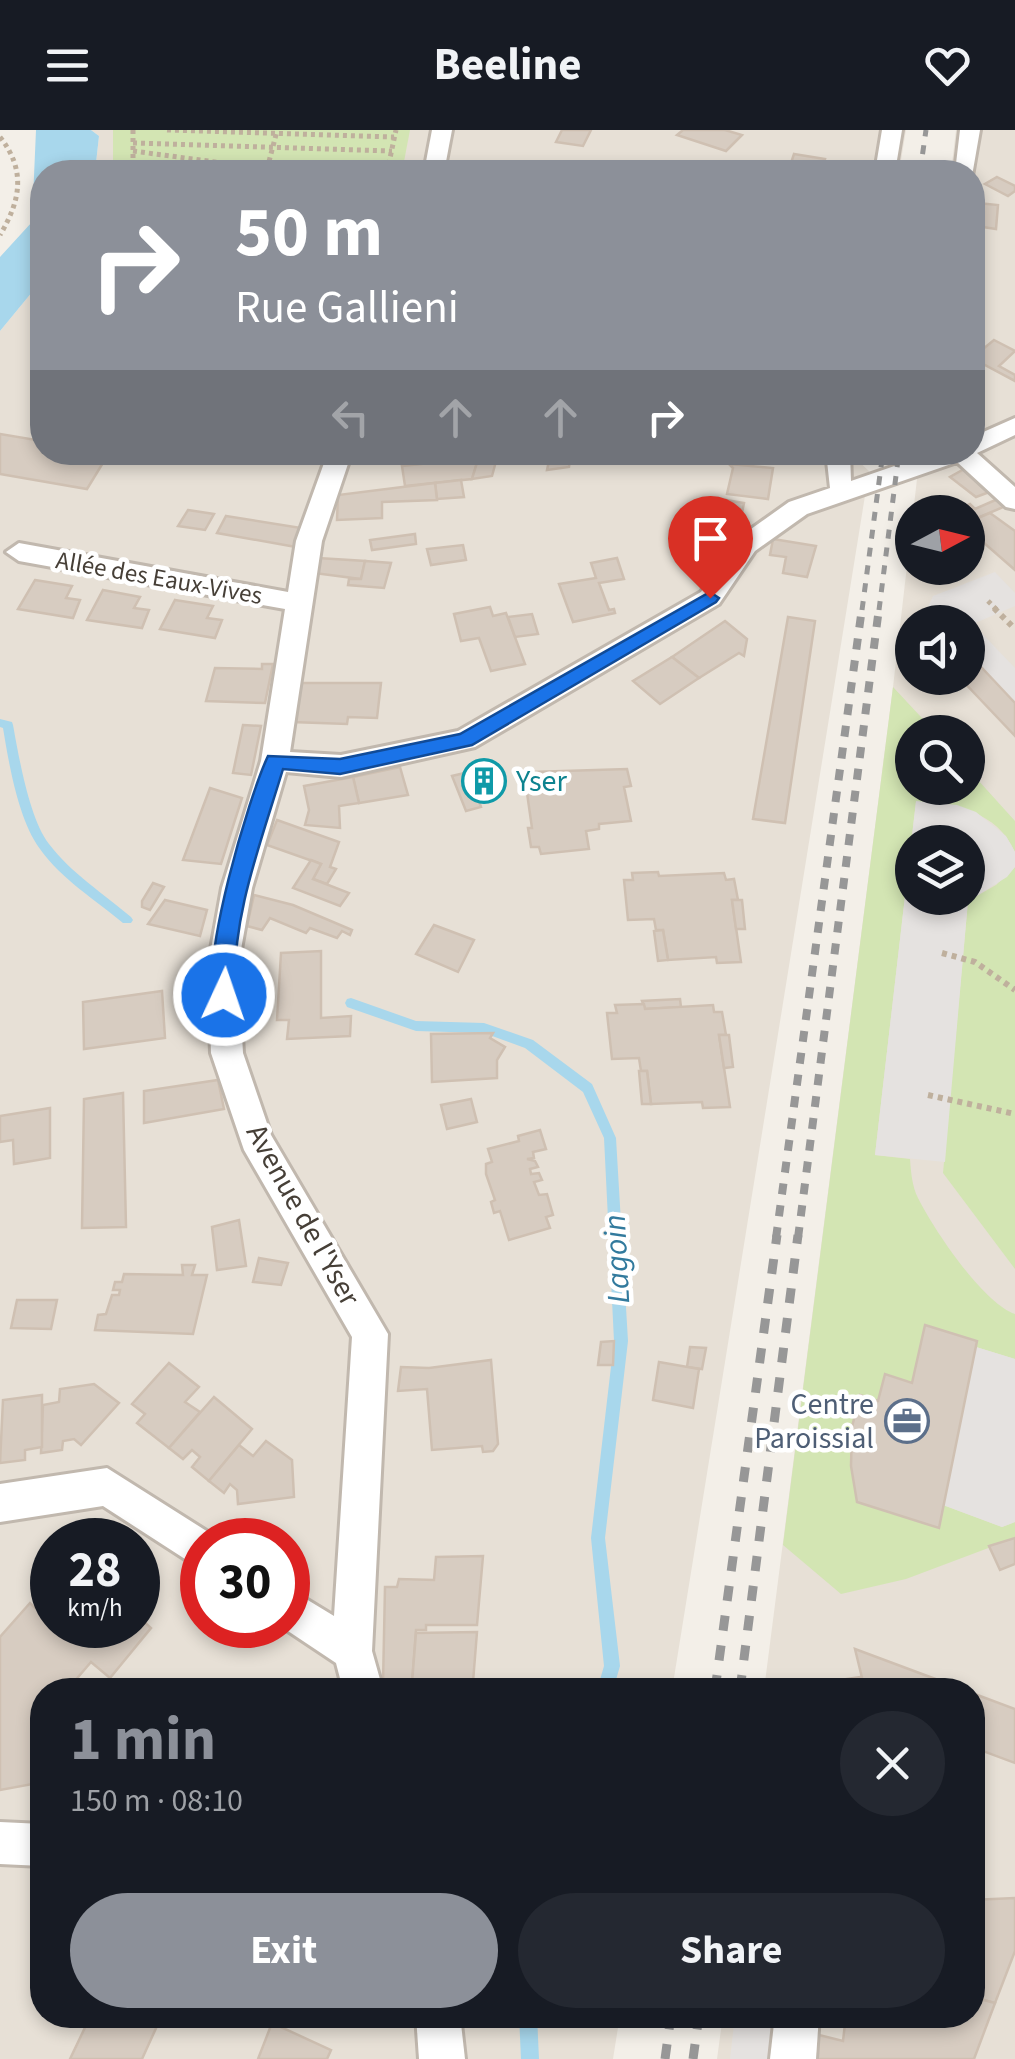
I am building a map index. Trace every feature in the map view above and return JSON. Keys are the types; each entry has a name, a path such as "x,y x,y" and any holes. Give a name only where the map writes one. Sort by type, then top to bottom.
{"street":[{"path":"436,160 442,130"},
{"path":"886,160 892,130"},
{"path":"966,160 970,130"},
{"path":"985,441 1015,426"},
{"name":"Avenue de l'Yser","path":"335,465 309,541 275,762 237,888 223,966 226,1053 256,1140 370,1334 352,1651 359,1678"},
{"path":"838,465 839,482 845,492"},
{"path":"275,762 340,766 465,740 710,598 746,545 798,508 923,465"},
{"path":"975,465 1015,501"},
{"name":"Allée des Eaux-Vives","path":"18,552 300,603"},
{"path":"0,1504 106,1486 180,1536"},
{"path":"310,1623 352,1651"},
{"path":"0,1843 30,1844"},
{"path":"439,2028 442,2059"},
{"path":"793,2059 796,2028"}],"path":[{"path":"132,130 132,160"},
{"path":"166,130 395,134 390,160"},
{"path":"269,160 277,132"},
{"path":"0,137 16,155 20,177 13,215 0,235"},
{"path":"133,143 392,151"},
{"path":"132,151 200,160"},
{"path":"988,601 1015,630"},
{"path":"942,953 975,962 1015,990"},
{"path":"928,1095 1015,1114"}],"shaded area":[{"path":"91,130 906,130 901,160 96,160 99,136"},
{"path":"956,130 1015,130 1015,2059 717,2059 721,2028 985,2028 985,1678 766,1678 895,670 895,695 985,695 985,605 902,605 905,585 985,585 985,495 915,495 919,465 985,465 985,160 952,160"},
{"path":"30,295 30,465 863,465 869,471 674,1678 30,1678 30,2028 618,2028 613,2059 0,2059 0,331"},
{"path":"995,572 1015,593 1015,606 985,619 985,605 929,605 933,596 961,585 985,585 985,576"},
{"path":"985,637 1015,668 1015,703 985,671"},
{"path":"916,805 957,805 976,812 1006,836 1015,852 1015,867 985,891 985,825 913,825"},
{"path":"903,915 967,915 945,1162 875,1155"},
{"path":"976,1347 1015,1359 1015,1522 1002,1527 943,1505"},
{"path":"734,2028 777,2028 774,2059 730,2059"}],"green space":[{"path":"113,130 410,130 404,160 113,160"},
{"path":"893,687 895,695 900,695 919,715 895,715 895,805 916,805 913,825 895,825 895,915 903,915 875,1155 910,1159 916,1193 947,1246 989,1296 1015,1314 1015,1359 976,1347 977,1341 925,1325 912,1383 885,1374 878,1401 860,1396 852,1448 854,1488 857,1502 938,1528 943,1505 1002,1527 1015,1522 1015,1538 906,1579 841,1594 783,1545"},
{"path":"985,788 1015,821 1015,852 998,827 946,805 985,805"},
{"path":"1015,867 1015,1269 943,1173 967,915 985,915 985,891"}],"water":[{"path":"36,130 91,130 99,136 96,160 35,160"},
{"path":"30,224 30,295 0,331 0,257"}],"building":[{"path":"562,130 591,130 583,146 556,142"},
{"path":"683,130 725,130 742,135 726,151 677,135"},
{"path":"794,154 825,159 825,160 792,160"},
{"path":"997,177 1015,186 1015,191 1008,196 985,184"},
{"path":"985,204 998,205 996,229 985,227"},
{"path":"994,340 1015,351 999,366 1015,375 1015,381 985,365 985,347"},
{"path":"0,434 30,439 30,465 102,465 87,489 0,474"},
{"path":"476,465 472,479 405,486 402,466"},
{"path":"476,465 495,465 492,476 472,479"},
{"path":"548,465 569,465 569,467 547,470"},
{"path":"730,465 773,468 768,499 727,494 733,468"},
{"path":"966,468 992,491 973,495 950,477"},
{"path":"461,480 464,497 437,499 435,483"},
{"path":"435,483 437,500 382,502 382,518 337,520 338,495"},
{"path":"1000,498 1008,505 985,515 985,505"},
{"path":"726,500 744,503 740,523 744,524 726,546 712,541 720,530"},
{"path":"188,510 214,514 205,530 178,526"},
{"path":"990,513 1015,531 1015,570 985,544 985,515"},
{"path":"226,516 301,528 296,547 217,533"},
{"path":"415,534 416,544 372,550 370,540"},
{"path":"773,539 816,546 807,577 783,573 786,557 770,555"},
{"path":"463,545 466,560 431,565 427,549"},
{"path":"318,558 365,561 361,579 314,573"},
{"path":"617,558 624,579 599,583 609,610 614,609 615,613 573,622 559,584 596,578 591,563"},
{"path":"365,561 391,563 384,588 348,585 349,579 361,579"},
{"path":"35,580 72,586 66,598 80,600 73,618 18,609"},
{"path":"103,590 140,597 134,608 149,610 142,628 87,620"},
{"path":"175,600 213,606 207,618 222,620 215,638 160,629"},
{"path":"490,607 493,616 506,613 525,664 491,671 479,638 461,641 454,614"},
{"path":"532,614 538,634 515,637 508,617"},
{"path":"788,617 815,621 785,823 753,819"},
{"path":"725,621 747,639 744,656 739,653 699,678 672,657"},
{"path":"672,657 699,678 660,704 633,681"},
{"path":"262,664 273,664 265,703 206,701 215,668 262,669"},
{"path":"985,671 1015,703 1015,736 976,695 985,695"},
{"path":"300,683 381,683 377,718 348,717 347,724 292,722"},
{"path":"243,725 261,726 251,775 233,773"},
{"path":"400,767 408,795 359,803 353,777"},
{"path":"627,769 631,786 624,787 631,821 599,824 599,829 586,831 589,849 541,854 539,847 531,847 525,779 533,779 532,772"},
{"name":"Yser","path":"491,771 497,785 477,790 471,776"},
{"path":"469,772 481,807 466,811 452,776"},
{"path":"353,777 359,803 339,806 340,828 305,825 309,810 304,786"},
{"path":"210,788 242,798 221,864 183,860"},
{"path":"277,820 339,842 330,867 336,869 327,884 313,879 321,864 267,845"},
{"path":"311,860 321,864 313,879 349,893 340,906 293,888"},
{"path":"658,872 659,876 724,873 726,880 734,879 738,900 732,900 741,962 717,963 716,957 668,960 663,930 656,930 654,919 628,920 624,880 633,880 632,873"},
{"path":"153,883 164,887 150,910 142,907 142,901"},
{"path":"254,895 293,905 352,930 350,935 342,931 337,938 310,928 306,933 270,918 262,930 247,926"},
{"path":"165,900 207,910 200,936 148,924"},
{"path":"732,900 742,900 745,929 736,929"},
{"path":"434,925 474,940 458,972 416,954"},
{"path":"663,930 668,960 658,961 654,931"},
{"path":"321,951 321,1018 351,1016 350,1036 287,1039 289,1020 277,1020 281,953"},
{"path":"162,991 165,1038 84,1049 83,1002"},
{"path":"680,999 681,1007 645,1009 642,1001"},
{"path":"644,1004 645,1009 713,1005 714,1012 722,1012 726,1035 719,1035 730,1107 703,1108 702,1102 651,1104 647,1071 641,1071 639,1058 612,1059 607,1013 617,1013 615,1005"},
{"path":"493,1033 490,1038 505,1047 497,1060 497,1078 432,1082 431,1034"},
{"path":"719,1035 729,1035 733,1067 724,1068"},
{"path":"639,1071 647,1071 651,1104 642,1104"},
{"path":"218,1080 224,1109 144,1123 144,1091"},
{"path":"123,1093 126,1227 82,1228 84,1099"},
{"path":"471,1099 477,1122 447,1129 441,1105"},
{"path":"50,1108 50,1158 14,1164 13,1140 0,1142 0,1116"},
{"path":"540,1130 546,1149 533,1152 534,1158 527,1159 535,1161 538,1167 530,1169 531,1174 539,1173 542,1180 534,1182 539,1195 547,1194 553,1215 546,1217 550,1228 509,1240 500,1211 494,1213 491,1202 495,1200 486,1174 486,1164 492,1162 488,1149 519,1141 518,1136"},
{"path":"239,1220 246,1266 217,1270 212,1227"},
{"path":"259,1258 288,1263 281,1285 253,1282"},
{"path":"182,1265 195,1265 192,1275 207,1275 193,1334 95,1330 98,1315 106,1314 112,1295 119,1295 120,1290 113,1290 124,1274 183,1275"},
{"path":"17,1300 57,1300 51,1329 11,1328"},
{"name":"Centre Paroissial","path":"925,1325 977,1341 939,1528 857,1502 851,1466 852,1427 860,1395 878,1401 885,1374 912,1383"},
{"path":"614,1341 613,1365 598,1365 601,1342"},
{"path":"690,1347 706,1348 702,1369 687,1367"},
{"path":"491,1360 498,1444 493,1451 483,1452 482,1446 432,1450 427,1389 398,1391 401,1367 429,1368"},
{"path":"659,1362 699,1369 693,1408 653,1400"},
{"path":"169,1363 199,1387 185,1402 200,1412 169,1448 137,1423 145,1414 132,1404"},
{"path":"94,1384 119,1403 81,1445 74,1439 63,1441 62,1450 41,1453 43,1405 59,1402 60,1389"},
{"path":"42,1395 42,1447 25,1450 25,1460 0,1463 3,1400"},
{"path":"214,1397 252,1429 209,1481 192,1467 200,1457 192,1450 183,1459 169,1448"},
{"path":"266,1441 292,1460 294,1497 238,1504 237,1490 230,1484 224,1493 209,1481 239,1445 253,1456"},
{"path":"1015,1538 1015,1564 1000,1570 989,1546"},
{"path":"483,1556 477,1625 426,1625 426,1630 416,1630 412,1678 383,1678 385,1587 397,1587 399,1579 434,1580 436,1557"},
{"path":"30,1603 30,1648 135,1648 110,1678 91,1662 77,1678 30,1678 30,1784 0,1790 0,1637"},
{"path":"477,1632 473,1678 412,1678 416,1633"},
{"path":"855,1649 933,1678 862,1678"},
{"path":"985,1698 1015,1709 1015,1763 985,1752"},
{"path":"1015,1898 1015,1951 995,2003 985,2000 985,1899"},
{"path":"985,2000 995,2003 974,2059 808,2059 811,2033 843,2041 844,2028 985,2028"},
{"path":"85,2028 156,2028 142,2059 70,2059"},
{"path":"270,2028 283,2028 331,2050 327,2059 258,2059"}],"waterway":[{"name":"Lagoin","path":"0,723 8,725 27,806 44,846 127,920"},
{"name":"Lagoin","path":"351,1003 416,1026 484,1028 529,1044 588,1088 610,1138 621,1341 598,1538 612,1666 608,1678"},
{"name":"Lagoin","path":"529,2028 530,2059"}],"railway":[{"path":"922,160 926,130"},
{"path":"862,610 881,465"},
{"path":"879,610 897,465"},
{"path":"776,1238 862,608"},
{"path":"798,1238 879,608"},
{"path":"717,1678 777,1235"},
{"path":"742,1678 798,1235"},
{"path":"665,2059 669,2028"},
{"path":"693,2059 697,2028"}],"place":[{"name":"Yser","path":"484,781"},
{"name":"Centre Paroissial","path":"907,1421"}],"route":[{"path":"224,995 223,966 237,888 275,762 340,766 465,740 710,598"}]}
